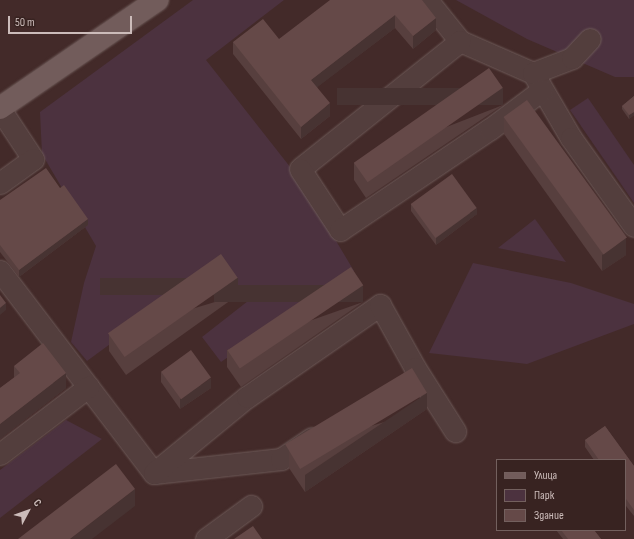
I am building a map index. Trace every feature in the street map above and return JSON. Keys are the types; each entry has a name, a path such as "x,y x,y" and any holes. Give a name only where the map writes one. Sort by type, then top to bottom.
{"main road":[{"path":"0,109 157,0"}],"street":[{"path":"426,0 460,41 538,81 571,138 634,226"},
{"path":"460,41 301,168 340,230 490,129 538,81 572,58 590,39"},
{"path":"0,109 33,159 0,183"},
{"path":"0,271 154,473"},
{"path":"154,473 247,398 380,305 408,373 455,431"},
{"path":"0,454 88,388"},
{"path":"154,473 281,459 326,429"},
{"path":"206,539 251,506"}],"green space":[{"path":"193,0 284,0 206,60 298,177 354,271 221,362 202,337 248,301 222,262 87,361 71,342 84,283 96,246 42,154 40,112"},
{"path":"456,0 634,0 634,77 615,77 527,39"},
{"path":"588,98 634,165 634,203 570,110"},
{"path":"535,219 566,262 498,248"},
{"path":"473,263 571,283 634,304 634,324 527,364 429,353"},
{"path":"66,420 102,439 0,518 0,470"}],"building":[{"path":"330,0 422,0 436,18 413,36 395,15 311,80 330,103 301,127 233,42 263,19 279,39"},
{"path":"489,68 503,88 368,182 354,163"},
{"path":"634,96 634,112 629,115 622,106"},
{"path":"527,100 627,238 603,255 504,117"},
{"path":"46,168 60,188 64,185 88,219 19,270 0,245 0,200"},
{"path":"452,174 477,208 435,238 411,204"},
{"path":"221,254 238,278 125,357 108,333"},
{"path":"351,267 363,285 240,369 227,350"},
{"path":"0,295 6,303 0,308"},
{"path":"43,343 66,373 0,424 0,388 20,373 14,366"},
{"path":"191,350 211,378 181,399 161,372"},
{"path":"412,368 427,393 300,469 285,444"},
{"path":"605,426 634,466 634,510 626,499 626,459 598,459 585,440"},
{"path":"116,464 135,489 70,539 18,539"},
{"path":"253,526 262,539 234,539"},
{"path":"562,531 595,531 601,539 568,539"}]}
